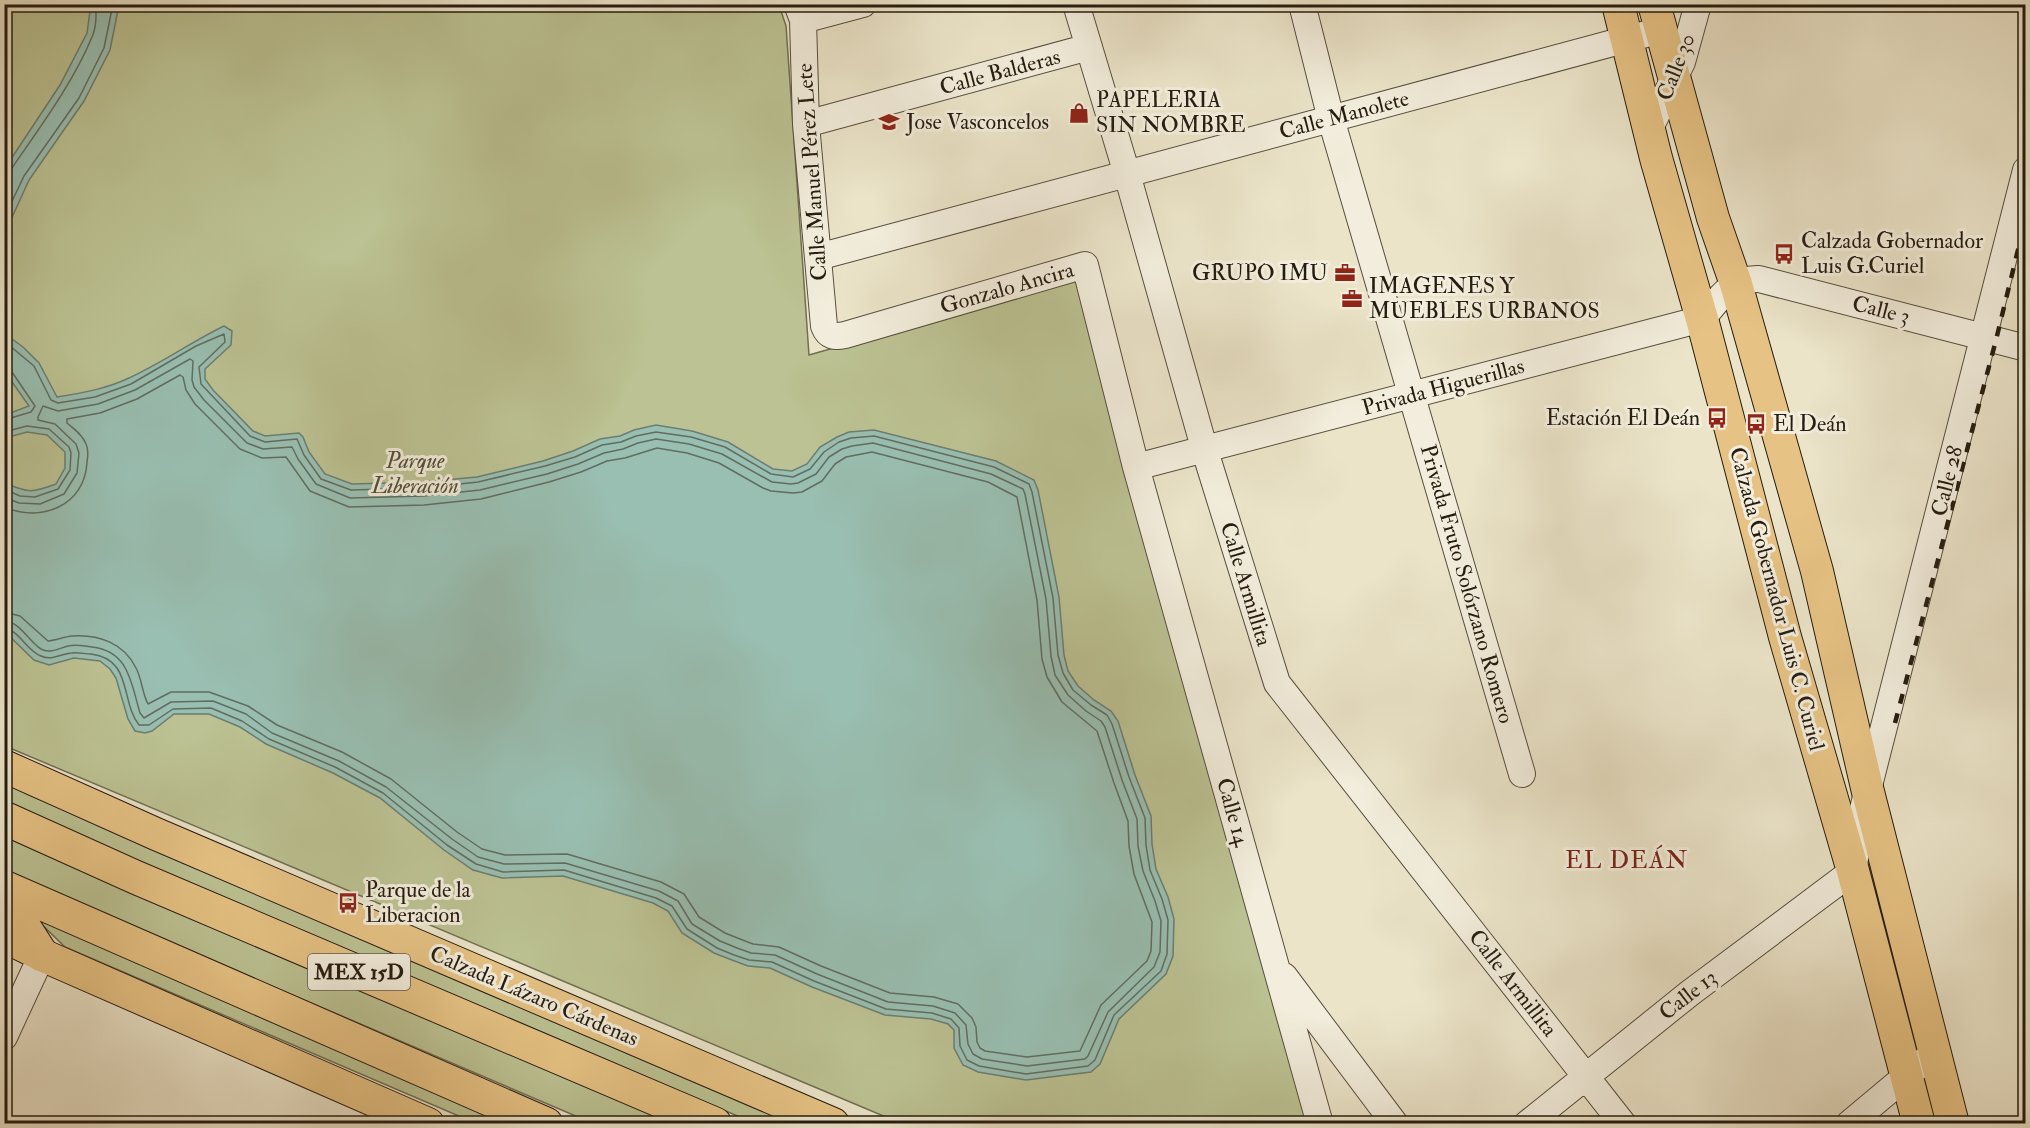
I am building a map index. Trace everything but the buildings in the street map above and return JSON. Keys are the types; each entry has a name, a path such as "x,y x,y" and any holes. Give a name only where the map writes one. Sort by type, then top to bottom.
{"highway":[{"name":"Calzada Lázaro Cárdenas","path":"4,818 715,1124"},
{"name":"MEX 15D","path":"4,887 546,1124"},
{"path":"4,911 21,922 42,955"}],"main road":[{"name":"Calzada Gobernador Luis C. Curiel","path":"1618,4 1785,637 1853,871 1919,1124"},
{"name":"Calzada Gobernador Luis C. Curiel","path":"1657,17 1713,218 1736,284 1817,571 1868,792 1953,1124"},
{"name":"Calzada Lázaro Cárdenas","path":"4,766 145,830 832,1124"},
{"path":"4,936 42,955 428,1124"}],"street":[{"path":"800,12 863,4"},
{"name":"Calle Armillita","path":"1076,4 1127,174 1205,451 1277,683 1623,1124"},
{"name":"Privada Fruto Solórzano Romero","path":"1302,4 1331,119 1522,774"},
{"name":"Calle 30","path":"1650,128 1682,62 1698,4"},
{"name":"Calle Manuel Pérez Lete","path":"800,12 806,124 824,326 826,332 832,336"},
{"name":"Calle Manolete","path":"819,257 1628,37 1657,17"},
{"name":"Calle Balderas","path":"806,124 1089,47"},
{"name":"Calle 28","path":"1853,871 1858,835 1868,792 2025,170"},
{"name":"Gonzalo Ancira","path":"832,336 846,335 1085,265 1136,467"},
{"name":"Calle 3","path":"1736,284 1750,279 1760,279 2025,348"},
{"path":"1702,319 1726,290 1736,284"},
{"name":"Privada Higuerillas","path":"1136,467 1205,451 1702,319"},
{"name":"Calle 14","path":"1136,467 1275,963 1395,1124"},
{"name":"Calle 13","path":"1527,1124 1690,993 1853,871"},
{"path":"4,1037 42,955"},
{"path":"1275,963 1320,1124"},
{"path":"1849,1124 1935,1052"}],"green space":[{"name":"Parque Liberación","path":"4,5 779,5 786,26 809,355 1082,277 1315,1123 900,1123 5,746"},
{"path":"4,782 27,794 805,1123 754,1123 21,811 5,802"},
{"path":"4,831 689,1123 592,1123 5,872"},
{"path":"22,905 530,1123 475,1123 65,947"}],"water":[{"path":"89,5 119,5 110,50 84,101 29,180 5,233 5,168 60,85 87,33"},
{"path":"224,326 232,331 231,345 205,369 205,379 213,390 253,431 265,436 299,433 325,474 352,484 423,482 477,477 543,461 600,439 620,436 656,425 692,431 728,442 773,469 792,471 807,464 820,447 837,437 849,432 874,430 996,461 1034,480 1038,490 1059,597 1064,655 1068,671 1078,686 1111,711 1118,721 1151,816 1156,869 1168,897 1174,919 1173,956 1166,974 1119,1019 1100,1064 1091,1072 1026,1080 978,1072 963,1065 954,1048 954,1030 948,1024 931,1019 885,1015 770,968 748,966 714,953 682,933 668,911 653,903 563,876 502,878 473,870 444,850 380,798 333,773 266,744 240,727 209,714 174,714 152,731 145,733 135,731 128,719 116,678 100,661 74,658 49,665 34,660 5,632 5,483 30,491 56,484 65,468 65,452 47,435 27,432 5,438 5,415 29,406 5,372 5,334 39,363 57,397 120,382"}],"railway":[{"path":"1895,723 2026,217"}],"place":[{"name":"PAPELERIA SIN NOMBRE","path":"1079,113"},
{"name":"Jose Vasconcelos","path":"889,122"},
{"name":"Calzada Gobernador Luis G.Curiel","path":"1784,254"},
{"name":"GRUPO IMU","path":"1345,273"},
{"name":"IMAGENES Y MUEBLES URBANOS","path":"1352,299"},
{"name":"Estación El Deán","path":"1717,418"},
{"name":"El Deán","path":"1756,424"},
{"name":"Parque de la Liberacion","path":"348,903"}],"district":[{"name":"EL DEÁN","path":"1627,860"}]}
